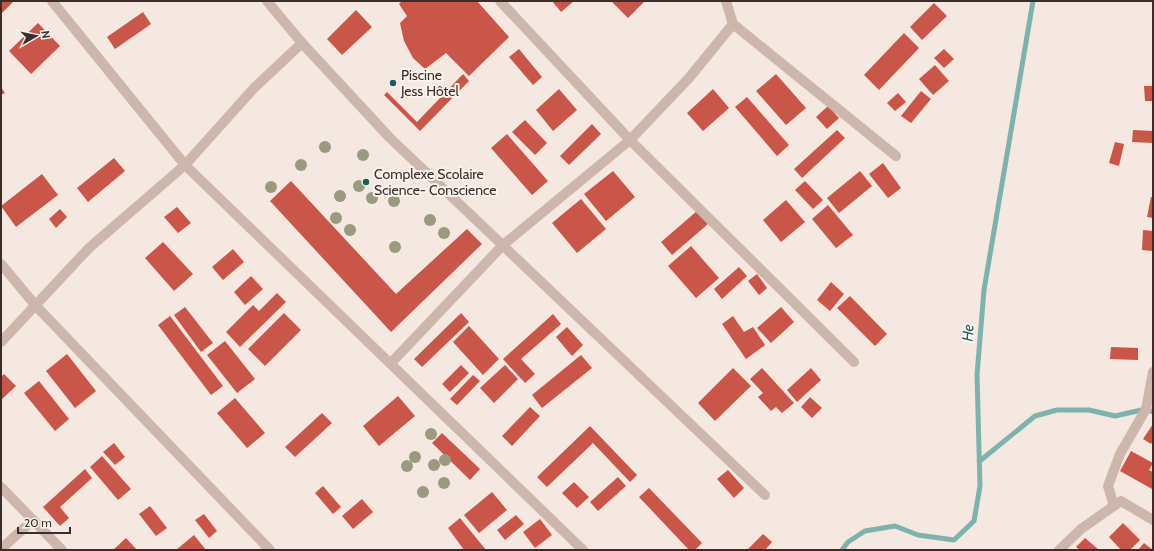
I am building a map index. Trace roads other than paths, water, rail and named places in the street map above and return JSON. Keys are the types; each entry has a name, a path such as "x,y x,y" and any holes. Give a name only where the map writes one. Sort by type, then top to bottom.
{"street":[{"path":"52,1 185,165 583,550"},
{"path":"267,1 302,43 390,138 765,495"},
{"path":"500,1 630,140 854,362"},
{"path":"726,1 734,24 896,156"},
{"path":"391,363 503,245 630,140 689,78 734,24"},
{"path":"1,342 89,248 185,165 254,88 302,43"},
{"path":"1,264 36,306 270,550"},
{"path":"1114,506 1108,486 1120,454 1146,409 1153,372"},
{"path":"1,487 62,550"},
{"path":"1059,550 1081,529 1121,501 1153,520"},
{"path":"1,549 33,520"}],"waterway":[{"name":"He","path":"842,550 848,542 865,531 895,526 918,535 954,540 974,521 980,486 977,375 984,290 1033,1"},
{"path":"981,460 1035,416 1057,410 1089,410 1115,416 1146,409 1153,412"}],"place":[{"name":"Piscine Jess Hôtel","path":"393,83"},
{"name":"Complexe Scolaire Science- Conscience","path":"366,182"}]}
